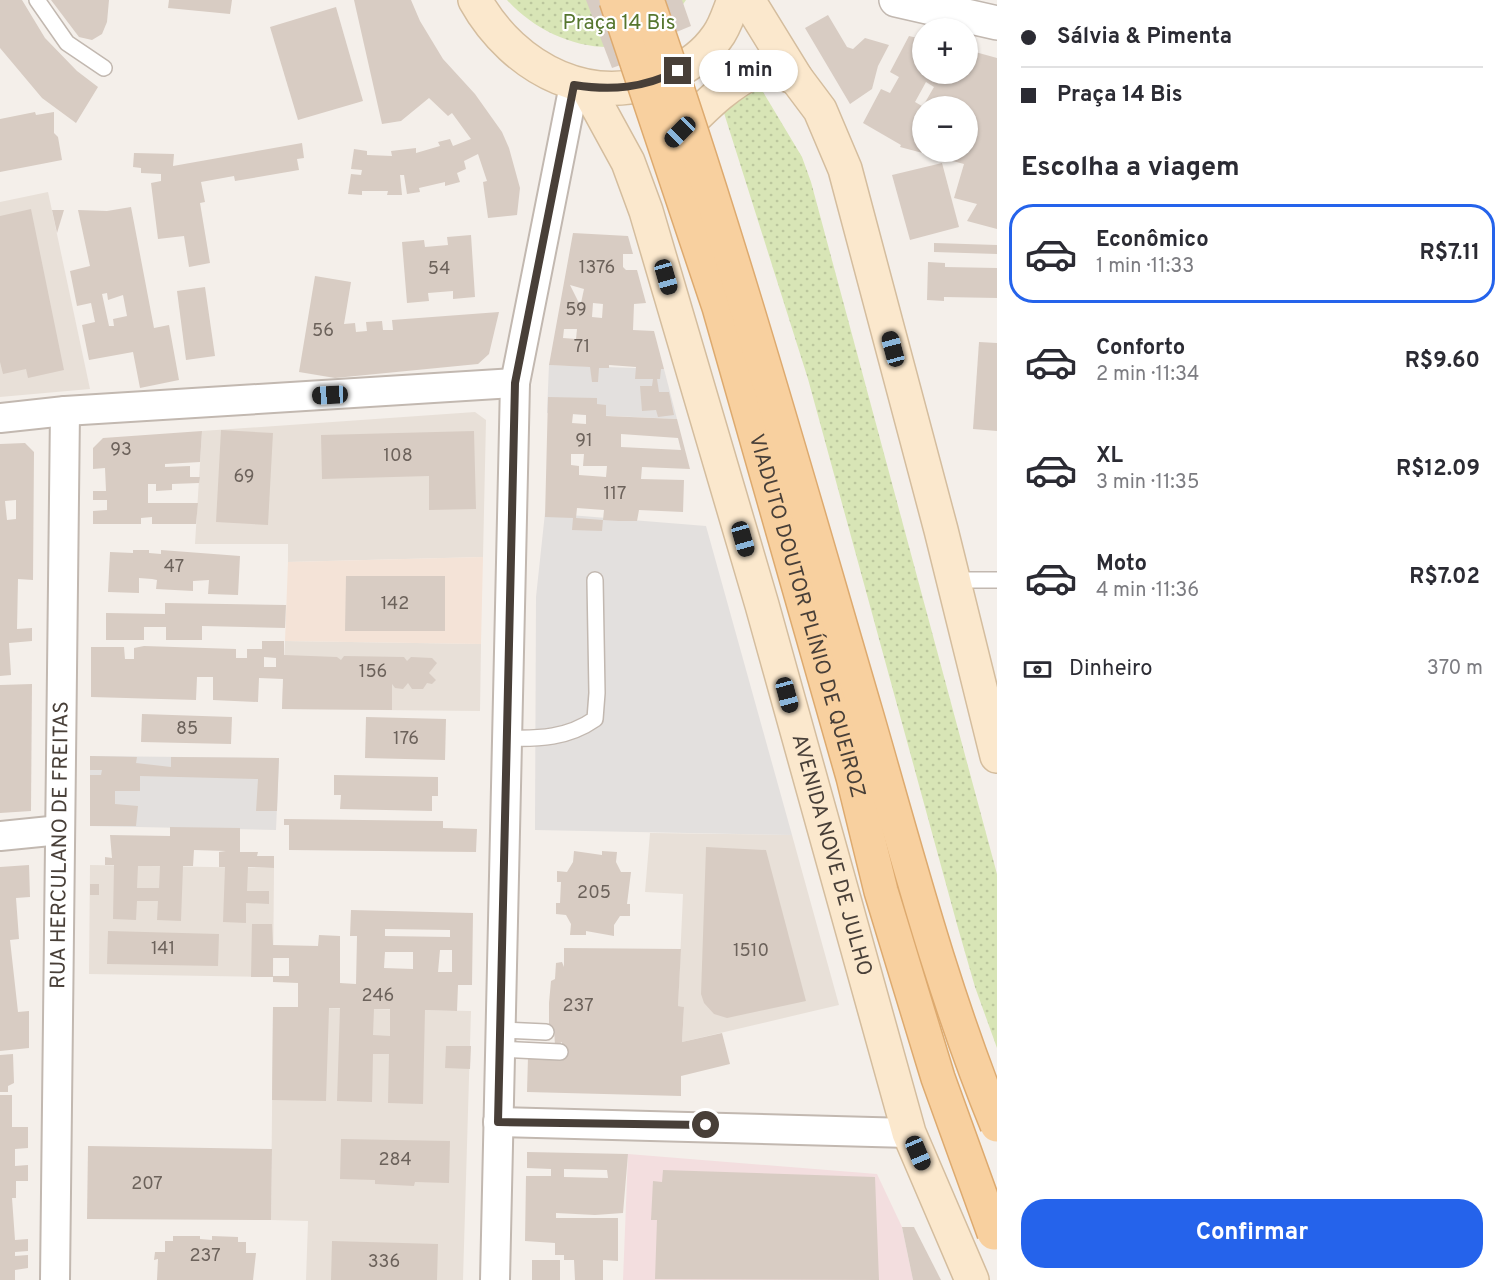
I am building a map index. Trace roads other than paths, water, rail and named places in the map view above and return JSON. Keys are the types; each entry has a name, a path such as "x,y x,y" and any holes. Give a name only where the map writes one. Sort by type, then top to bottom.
{"main road":[{"path":"475,0 509,45 557,79 581,86 630,88 653,82 678,71 706,50 717,37 734,0"},
{"name":"VIADUTO DOUTOR PLÍNIO DE QUEIROZ","path":"616,0 719,307 853,777 881,891 938,1078 994,1233"},
{"name":"VIADUTO DOUTOR PLÍNIO DE QUEIROZ","path":"647,0 700,154 745,301 935,947 978,1078 997,1125"},
{"path":"748,0 771,15 796,78 820,110 845,169 954,580 997,756"},
{"path":"646,211 650,177 659,153 708,104 742,76 764,66 796,78"},
{"name":"AVENIDA NOVE DE JULHO","path":"581,86 628,162 646,211 762,605 909,1132 972,1280"}],"street":[{"path":"896,0 997,23"},
{"path":"495,1280 515,383 581,86"},
{"path":"0,418 65,411 515,383"},
{"name":"RUA HERCULANO DE FREITAS","path":"55,1280 65,411"},
{"path":"0,837 60,830"},
{"path":"498,1122 909,1132"}],"lane":[{"path":"37,0 67,43 104,68"},
{"path":"507,738 559,736 581,729 594,719 597,693 595,580"},
{"path":"954,580 997,580"},
{"path":"500,1040 546,1032"},
{"path":"500,1040 560,1052"}],"park label":[{"name":"Praça 14 Bis","path":"619,23"}]}
